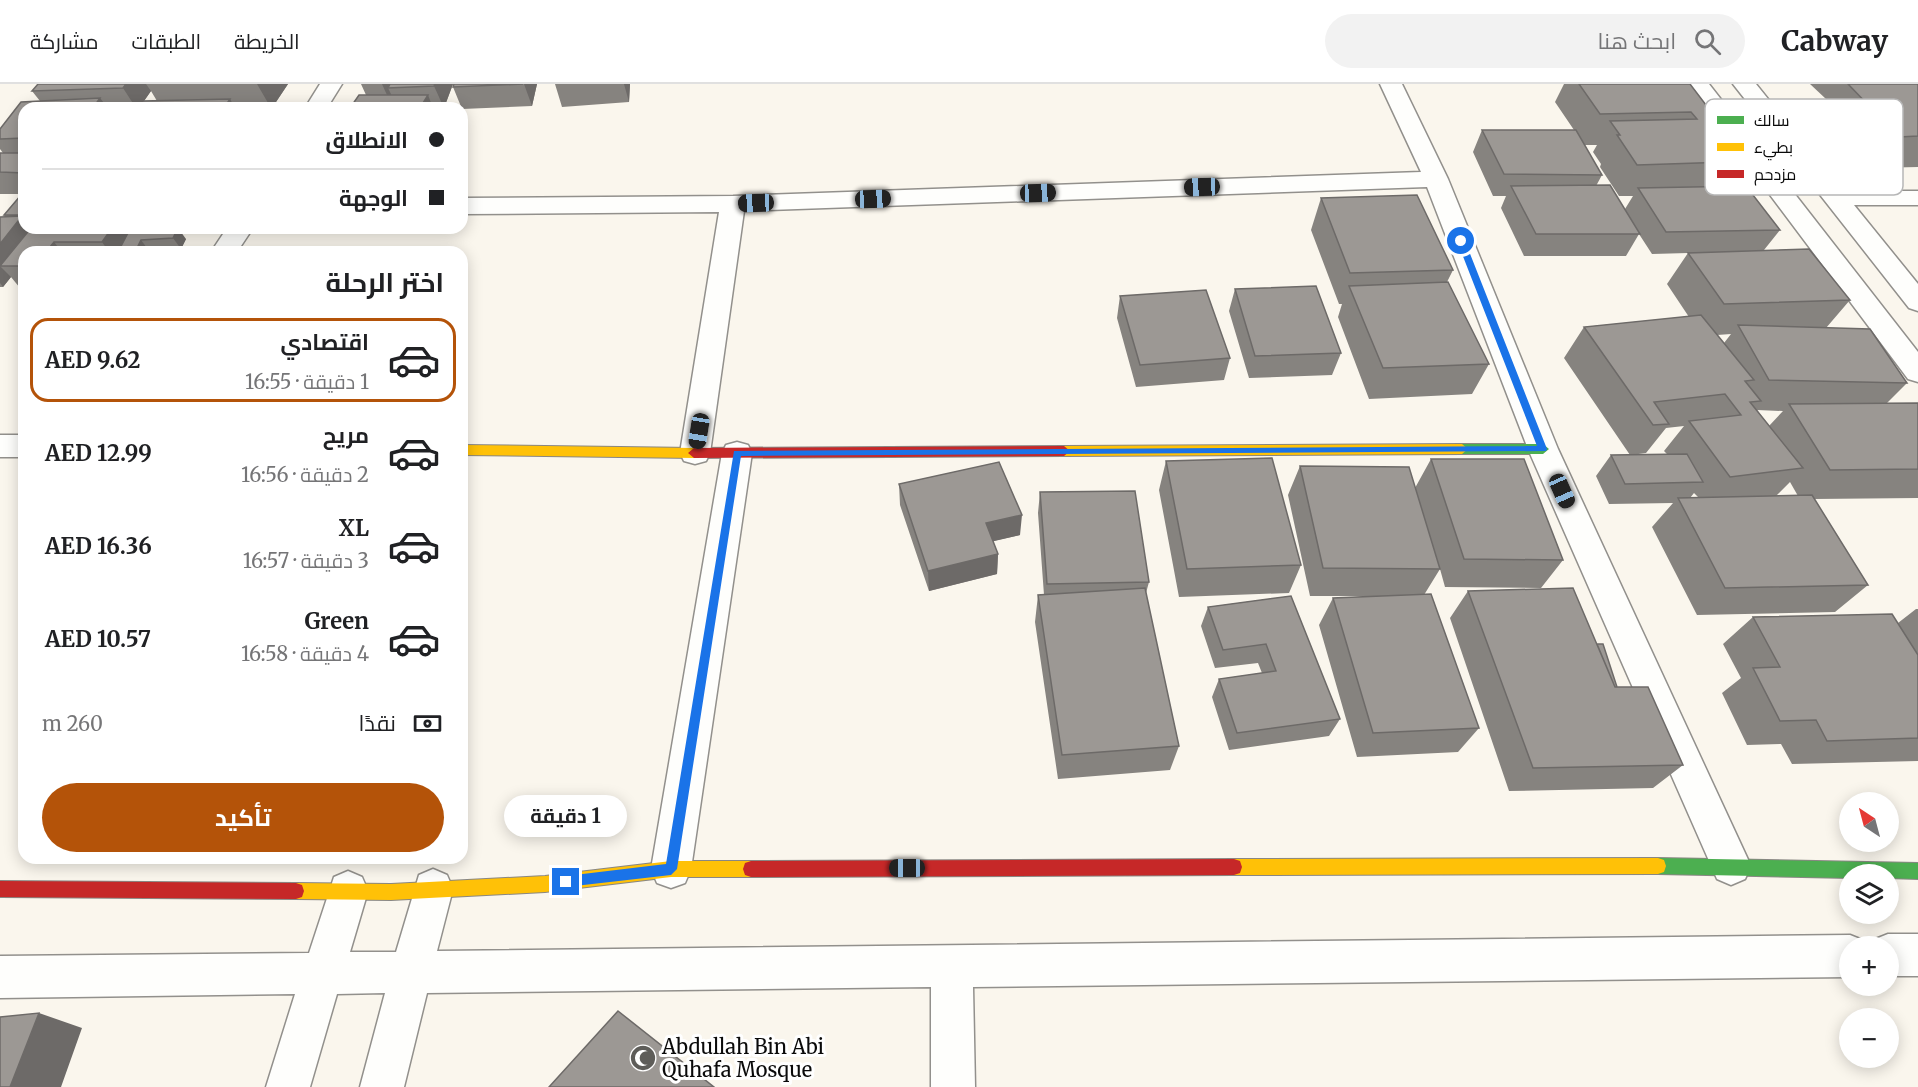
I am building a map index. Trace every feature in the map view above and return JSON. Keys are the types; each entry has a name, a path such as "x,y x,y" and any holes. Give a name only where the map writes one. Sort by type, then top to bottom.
{"street":[{"path":"320,102 331,84"},
{"path":"1391,84 1436,179 1543,449 1731,866"},
{"path":"1698,84 1709,99"},
{"path":"1744,84 1756,99"},
{"path":"468,206 733,204 1436,179"},
{"path":"1783,195 1918,372"},
{"path":"1833,195 1918,302"},
{"path":"1835,198 1918,198"},
{"path":"695,453 733,204"},
{"path":"0,446 18,446"},
{"path":"468,450 737,453 1543,449"},
{"path":"671,869 737,453"},
{"path":"0,889 348,891 433,889 545,884 671,869 1731,866 1918,871"},
{"path":"382,1087 433,889"},
{"path":"288,1087 348,891"},
{"path":"1899,955 1918,955"},
{"path":"0,977 1839,956"},
{"path":"952,966 953,1087"}],"building":[{"path":"38,84 126,84 123,88 32,91"},
{"path":"390,84 435,84 434,86 388,88"},
{"path":"454,84 523,84 453,87"},
{"path":"1579,84 1690,84 1705,104 1705,163 1637,165 1610,121 1697,119 1691,112 1600,114"},
{"path":"1848,84 1918,84 1918,136 1903,137 1903,99 1862,99"},
{"path":"359,95 428,95 424,102 354,102"},
{"path":"100,98 97,102 21,102"},
{"path":"230,99 228,102 143,101"},
{"path":"18,106 18,138 0,139 0,129"},
{"path":"1482,130 1576,130 1602,175 1504,174"},
{"path":"0,153 18,153 18,173 0,172"},
{"path":"1610,185 1640,234 1536,234 1511,186"},
{"path":"1705,187 1705,195 1753,195 1780,230 1666,232 1638,188"},
{"path":"1417,195 1453,270 1350,273 1321,198"},
{"path":"18,199 18,215 4,215"},
{"path":"18,216 18,221 0,244 0,217"},
{"path":"26,234 108,234 102,242 54,242 51,246 18,246 18,266 0,266"},
{"path":"127,234 175,234 173,238 141,240 138,246 121,246"},
{"path":"1809,249 1850,300 1724,304 1688,253"},
{"path":"1448,282 1489,364 1383,368 1349,286"},
{"path":"1316,286 1341,353 1255,356 1235,289"},
{"path":"1206,290 1230,358 1140,365 1120,296"},
{"path":"1701,315 1754,380 1745,381 1761,401 1750,402 1803,468 1730,477 1689,421 1741,415 1725,394 1654,402 1669,424 1653,425 1584,327"},
{"path":"1738,325 1870,329 1907,383 1769,380"},
{"path":"1918,403 1918,469 1830,470 1789,404"},
{"path":"1687,454 1703,482 1625,484 1611,455"},
{"path":"1272,458 1301,565 1187,569 1166,461"},
{"path":"1431,459 1524,459 1563,560 1464,559"},
{"path":"999,462 1022,515 986,523 998,554 928,571 899,484"},
{"path":"1300,466 1409,467 1440,569 1323,568"},
{"path":"1135,491 1149,582 1047,584 1040,492"},
{"path":"1812,495 1868,585 1725,588 1678,498"},
{"path":"1145,588 1179,746 1062,755 1038,595"},
{"path":"1573,588 1615,687 1648,687 1683,765 1533,768 1468,591"},
{"path":"1431,594 1479,728 1373,733 1333,598"},
{"path":"1291,596 1340,719 1237,733 1219,679 1276,671 1266,644 1223,650 1208,607"},
{"path":"1892,614 1918,655 1918,738 1827,741 1816,720 1780,721 1753,668 1780,667 1753,617"},
{"path":"1597,644 1603,644 1617,687 1615,687"},
{"path":"618,1011 714,1087 549,1087"},
{"path":"39,1013 10,1087 0,1087 0,1017"}],"traffic: fast":[{"path":"1462,449 1543,449"},
{"path":"1658,866 1918,871"}],"traffic: slow":[{"path":"1064,451 1462,449"},
{"path":"468,450 694,453"},
{"path":"1234,867 1658,866"},
{"path":"296,891 391,892 545,884 671,869 751,869"}],"traffic: jam":[{"path":"694,453 1064,451"},
{"path":"751,869 1234,867"},
{"path":"0,889 296,891"}],"place":[{"name":"Abdullah Bin Abi Quhafa Mosque","path":"643,1058"}],"route":[{"path":"566,882 671,869 737,453 1543,449 1461,241"}]}
